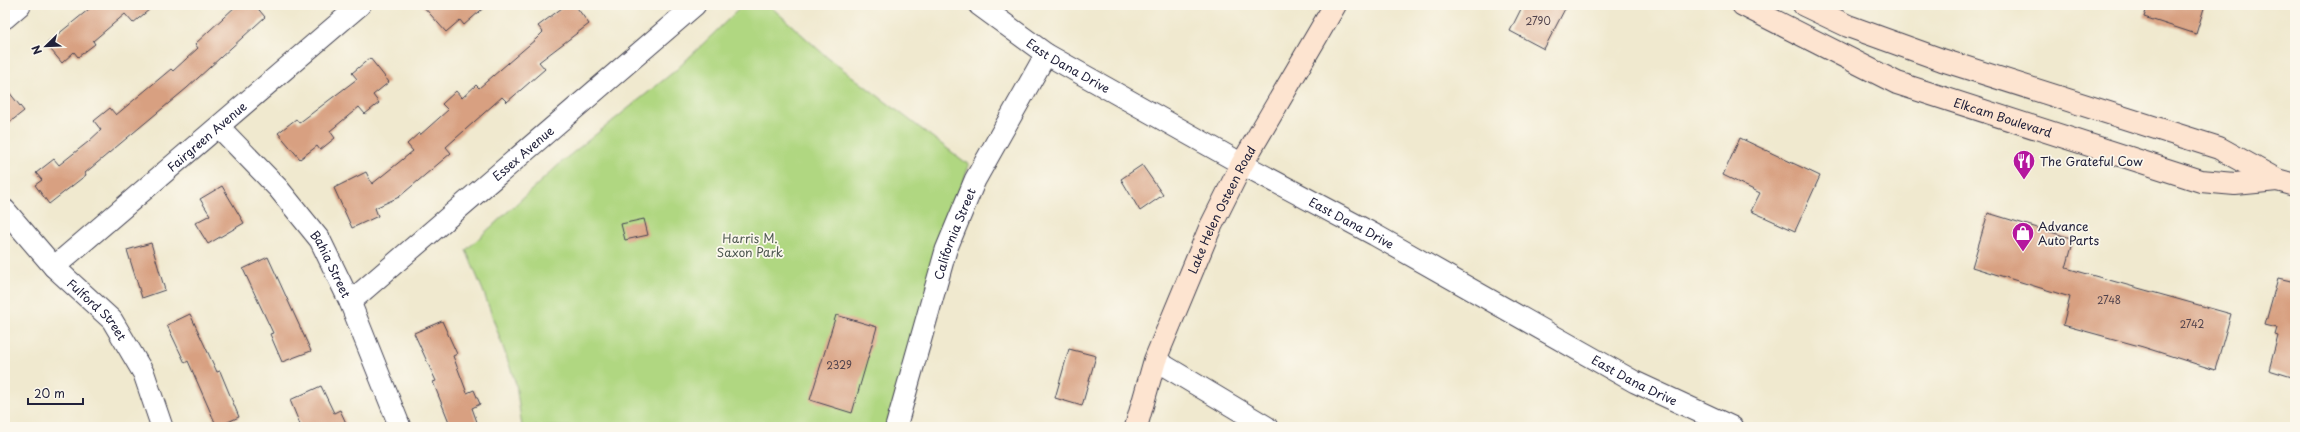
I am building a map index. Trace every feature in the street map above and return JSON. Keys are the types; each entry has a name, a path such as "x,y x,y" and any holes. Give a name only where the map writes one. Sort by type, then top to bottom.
{"street":[{"path":"5,18 20,5"},
{"name":"Fairgreen Avenue","path":"54,267 360,5"},
{"name":"Essex Avenue","path":"350,302 695,5"},
{"name":"East Dana Drive","path":"979,5 1046,54 1242,164 1382,239 1635,382 1732,427"},
{"name":"Lake Helen Osteen Road","path":"1136,427 1155,360 1210,228 1242,164 1336,5"},
{"name":"Elkcam Boulevard","path":"1743,5 1897,83 1957,104 2201,181 2234,184 2286,182"},
{"name":"Elkcam Boulevard","path":"1804,5 1848,26 1942,60 2219,148 2286,182"},
{"name":"California Street","path":"896,427 946,250 975,180 1046,54"},
{"name":"Bahia Street","path":"219,127 278,188 320,240 350,302 400,427"},
{"name":"Fulford Street","path":"5,210 54,267 112,320 144,374 162,427"},
{"path":"1155,360 1267,427"}],"green space":[{"name":"Harris M. Saxon Park","path":"743,5 769,5 828,58 969,165 924,300 887,427 522,427 516,384 484,293 466,250 565,159 676,70"}],"building":[{"path":"94,5 155,5 133,23 125,14 93,41 95,44 78,57 74,52 62,63 46,44"},
{"path":"237,5 255,5 265,17 187,88 85,173 86,175 49,204 35,185 42,180 36,173 54,159 59,165 88,142 101,130 94,121 110,108 116,115 171,69 173,71 198,48 195,44"},
{"path":"422,5 487,5 464,25 460,20 446,32"},
{"path":"566,5 575,5 589,24 539,62 545,69 507,102 502,97 446,147 451,153 399,197 375,208 378,216 352,228 334,188 366,172 372,184 413,151 407,144 419,133 420,135 448,110 442,104 456,91 462,98 476,85 479,88 543,32 538,26"},
{"path":"1523,5 1567,5 1544,49 1510,31"},
{"path":"2148,5 2205,5 2196,34 2144,17"},
{"path":"370,58 389,82 373,95 379,103 365,114 359,107 330,131 335,138 320,150 317,146 300,159 278,133 296,119 299,123 357,79 352,73"},
{"path":"5,87 24,111 5,126"},
{"path":"1740,138 1820,176 1795,231 1751,211 1760,193 1723,175"},
{"path":"1142,165 1163,195 1140,211 1121,179"},
{"path":"222,186 244,223 208,244 195,223 210,215 200,199"},
{"path":"1988,213 2074,239 2066,268 2231,314 2215,370 2143,347 2063,325 2070,297 1972,267"},
{"path":"644,219 648,235 625,240 621,224"},
{"path":"151,243 165,290 142,298 127,250"},
{"path":"268,257 311,351 282,362 270,334 273,333 243,269"},
{"path":"2278,278 2295,282 2295,378 2269,370 2278,336 2275,335 2277,328 2265,325"},
{"path":"190,314 217,372 220,371 239,417 217,427 188,361 185,363 167,325"},
{"path":"836,315 877,327 852,413 810,400"},
{"path":"442,321 457,354 453,356 467,393 474,390 480,404 472,408 477,422 466,427 451,427 433,382 436,381 414,333"},
{"path":"1069,349 1096,356 1082,406 1055,398"},
{"path":"321,386 334,413 340,410 346,423 340,427 301,427 290,400"}],"place":[{"name":"The Grateful Cow","path":"2024,180"},
{"name":"Advance Auto Parts","path":"2023,252"}]}
